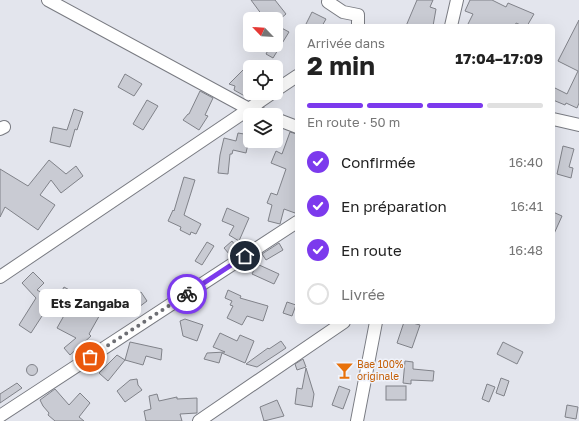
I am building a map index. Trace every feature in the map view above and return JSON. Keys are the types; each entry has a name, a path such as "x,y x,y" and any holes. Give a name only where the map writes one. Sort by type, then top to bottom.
{"street":[{"path":"48,0 247,108"},
{"path":"452,24 457,0"},
{"path":"328,2 343,12 358,15 358,24"},
{"path":"283,85 295,77"},
{"path":"250,108 262,100"},
{"path":"0,277 243,113"},
{"path":"555,119 579,125"},
{"path":"283,122 295,126"},
{"path":"0,416 295,223"},
{"path":"199,421 341,324"},
{"path":"357,421 376,324"}],"building":[{"path":"251,0 275,0 286,14 283,16 283,12 260,12"},
{"path":"417,0 433,0 430,7 436,9 433,24 407,24"},
{"path":"470,0 492,0 506,7 508,3 534,14 528,24 468,24 473,14 465,11"},
{"path":"312,12 326,19 323,24 306,24"},
{"path":"579,20 579,103 577,108 566,103 565,105 555,101 555,88 567,94 578,71 558,61"},
{"path":"283,29 289,32 283,42"},
{"path":"267,52 277,52 273,58 266,54"},
{"path":"243,70 243,95 234,90 235,86 229,84"},
{"path":"125,74 142,84 134,96 118,87"},
{"path":"200,91 213,98 205,115 208,116 199,130 183,120 189,114"},
{"path":"147,100 158,106 143,130 133,124"},
{"path":"74,109 83,112 77,130 75,129 70,147 50,142 53,127 67,130"},
{"path":"290,132 295,133 295,213 284,209 280,224 268,221 272,205 267,203 271,193 277,195 286,169 271,163 276,151 282,154"},
{"path":"238,133 243,134 243,148 247,148 246,153 233,150 232,154 230,154 228,174 218,173 224,138 236,141"},
{"path":"563,146 574,149 569,167 573,168 571,178 557,174"},
{"path":"49,160 66,174 76,166 83,176 61,193 51,180 40,195 55,205 38,230 5,207 0,217 0,169 28,186"},
{"path":"184,177 195,180 184,215 201,224 196,234 191,232 190,235 180,230 181,227 168,221 173,210 174,211"},
{"path":"227,208 249,218 239,241 229,235 234,226 222,221"},
{"path":"555,213 562,216 555,232"},
{"path":"232,241 237,248 230,255 224,248"},
{"path":"207,242 214,246 202,265 195,261"},
{"path":"279,243 283,250 266,260 262,254"},
{"path":"257,264 279,274 274,284 252,274"},
{"path":"33,272 44,283 37,290 53,299 31,333 19,325 36,298 22,283"},
{"path":"64,287 73,292 72,294 102,311 89,334 91,336 70,355 64,348 76,338 57,328 66,312 54,305"},
{"path":"228,290 241,296 240,298 268,306 263,321 247,316 242,325 227,318 233,306 230,305 232,301 225,298"},
{"path":"141,292 147,301 127,316 120,306"},
{"path":"287,302 295,305 292,316 283,313"},
{"path":"185,319 203,325 197,341 183,336 180,321"},
{"path":"403,324 420,325 412,348 397,343"},
{"path":"220,333 237,341 240,335 254,341 245,363 222,353 219,363 204,359 207,353 225,352 213,347"},
{"path":"281,341 286,348 277,354 257,367 246,364 268,348 269,349"},
{"path":"130,342 162,349 161,360 146,356 143,365 125,360"},
{"path":"503,342 523,352 517,364 497,354"},
{"path":"117,355 125,360 108,381 99,373"},
{"path":"303,359 306,367 297,370 295,364"},
{"path":"405,361 413,362 413,369 434,371 433,381 411,380 411,384 403,383"},
{"path":"30,365 34,365 36,366 36,374 30,375 27,372 27,368"},
{"path":"306,368 314,394 312,407 295,404 297,388 302,389"},
{"path":"501,378 509,381 504,396 496,393"},
{"path":"137,379 138,385 142,390 125,402 117,391 130,380"},
{"path":"17,383 22,388 0,403 0,394"},
{"path":"487,384 495,387 489,402 482,399"},
{"path":"339,386 350,390 343,409 332,405"},
{"path":"386,386 406,386 406,400 386,400"},
{"path":"55,389 69,405 80,393 90,403 79,417 84,421 55,421 48,415 49,413 40,400"},
{"path":"157,394 159,401 177,397 177,399 197,398 197,413 180,414 182,421 146,421 144,411 151,409 149,396"},
{"path":"277,400 284,416 264,421 260,407"},
{"path":"567,405 578,407 576,419 565,417"}],"way so far":[{"path":"90,357 187,294"}],"place":[{"name":"Ets Zangaba","path":"90,357"},
{"name":"Bae 100% originale","path":"344,370"}],"route":[{"path":"187,294 245,256"}]}
